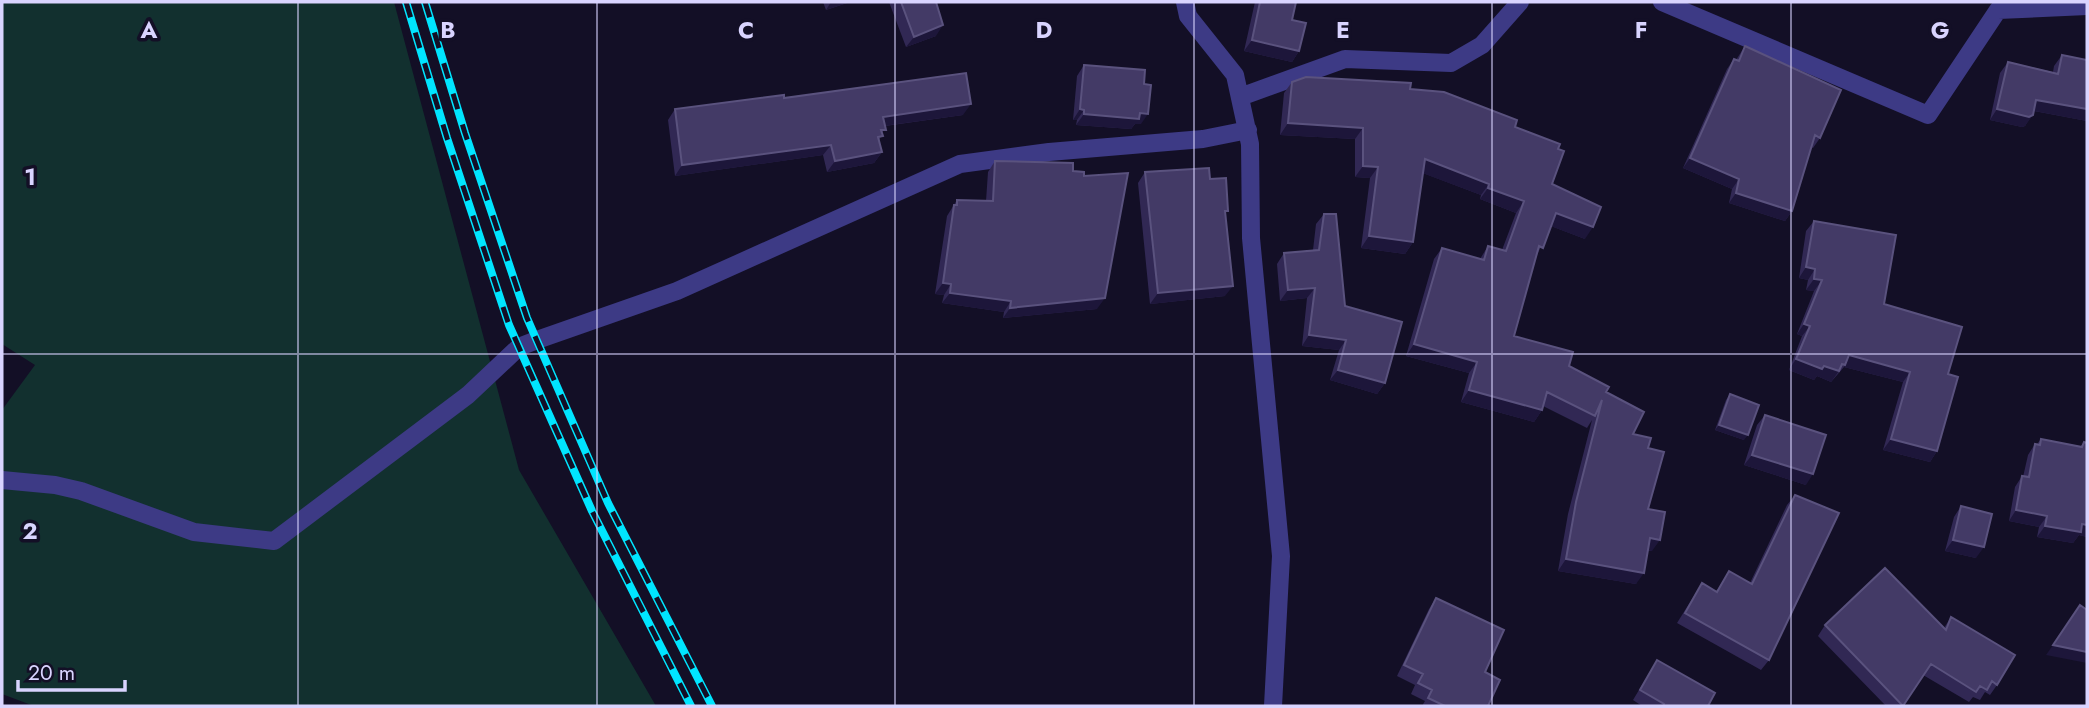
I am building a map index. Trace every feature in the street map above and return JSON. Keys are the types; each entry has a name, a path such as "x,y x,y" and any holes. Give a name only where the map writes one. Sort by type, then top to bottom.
{"street":[{"path":"1185,2 1188,16 1235,75 1250,144 1251,238 1281,556 1273,706"},
{"path":"1240,97 1345,59 1451,63 1482,45 1520,2"},
{"path":"1662,2 1928,115 1998,10 2087,6"},
{"path":"2,480 55,485 81,491 194,532 274,541 468,395 519,347 677,291 960,164 1049,152 1203,139 1248,130"}],"green space":[{"path":"2,2 394,2 519,470 656,706 34,706 2,694 2,410 35,365 2,344"}],"building":[{"path":"901,2 936,2 943,25 914,37"},
{"path":"1260,2 1296,2 1292,20 1306,23 1299,51 1252,40"},
{"path":"1745,46 1841,90 1820,138 1815,135 1792,211 1736,193 1739,179 1690,158 1734,59 1739,61"},
{"path":"2062,55 2087,60 2087,109 2036,100 2033,115 2029,117 1997,109 2008,62 2058,74"},
{"path":"1084,65 1145,70 1144,84 1151,85 1148,114 1140,113 1139,119 1084,114 1084,110 1080,109"},
{"path":"966,73 971,104 883,117 886,130 881,130 883,136 878,137 882,152 835,161 831,145 682,165 675,109 784,95 784,98"},
{"path":"1306,77 1411,83 1410,89 1444,92 1517,120 1515,127 1560,144 1558,149 1564,151 1552,184 1601,207 1593,227 1556,213 1543,248 1539,246 1514,336 1573,352 1569,366 1609,387 1606,392 1644,412 1633,434 1651,438 1648,448 1664,452 1648,509 1665,512 1660,540 1650,538 1644,573 1566,559 1576,502 1602,400 1595,416 1547,392 1542,410 1469,390 1477,362 1414,344 1442,248 1484,260 1488,246 1506,251 1524,201 1425,159 1413,242 1369,236 1378,167 1363,166 1363,128 1288,123 1292,82"},
{"path":"995,161 1073,163 1073,171 1084,172 1084,176 1128,173 1105,298 1010,308 1011,301 950,293 951,284 943,283 954,205 957,205 957,200 993,201"},
{"path":"1209,168 1210,179 1226,178 1228,211 1225,211 1233,286 1158,293 1145,172"},
{"path":"1324,214 1336,214 1345,306 1402,322 1385,383 1338,370 1346,340 1309,335 1315,288 1288,290 1284,253 1319,250"},
{"path":"1814,221 1896,235 1884,304 1962,327 1948,374 1958,377 1937,451 1891,439 1910,372 1849,355 1839,371 1824,366 1822,369 1796,359 1810,326 1804,324 1822,280 1814,279 1815,269 1806,267"},
{"path":"1730,394 1759,405 1748,435 1719,425"},
{"path":"1765,415 1826,435 1813,474 1752,455"},
{"path":"2041,439 2082,447 2084,442 2087,443 2087,525 2082,524 2081,532 2045,526 2047,516 2016,510 2022,476 2029,477 2035,444 2040,445"},
{"path":"1795,495 1839,513 1769,660 1685,613 1702,583 1717,592 1729,571 1752,584"},
{"path":"1961,506 1992,514 1984,547 1953,540"},
{"path":"1885,568 1946,630 1951,617 2015,655 1997,685 1992,681 1987,690 1980,686 1976,692 1931,664 1903,706 1825,625"},
{"path":"1436,598 1504,630 1485,672 1500,680 1488,706 1445,706 1428,698 1432,690 1418,683 1423,674 1404,665"},
{"path":"2080,605 2087,610 2087,652 2053,645"},
{"path":"1657,660 1715,693 1708,706 1663,706 1664,704 1640,690"}],"railway":[{"path":"406,2 447,138 509,325 592,511 691,706"},
{"path":"425,2 465,133 527,318 608,503 712,706"}]}
